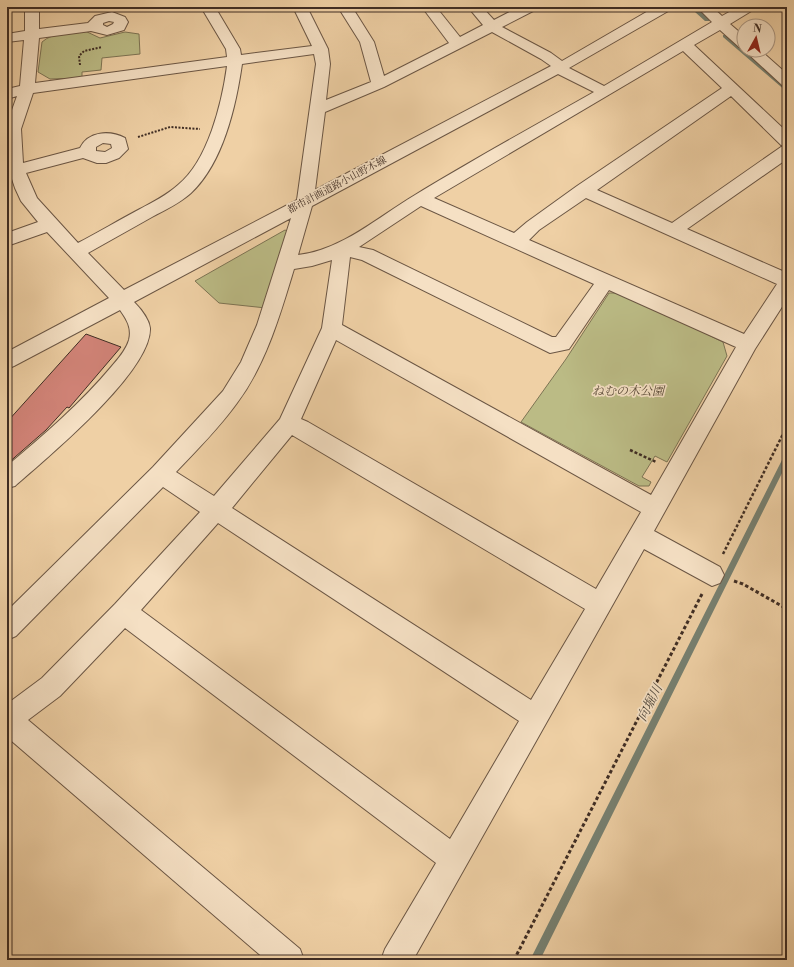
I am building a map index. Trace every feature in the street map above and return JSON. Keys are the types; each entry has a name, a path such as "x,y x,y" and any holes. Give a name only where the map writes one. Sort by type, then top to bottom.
{"street":[{"path":"7,479 73,422 118,373 134,353 141,336 140,326 122,299 76,252 30,201 13,164 13,129 27,89 32,34 32,7"},
{"path":"76,252 168,201 185,189 198,174 212,152 220,130 235,62 233,49 208,7"},
{"path":"8,625 161,474 230,397 250,365 267,325 305,202 318,109 323,64 321,49 300,7"},
{"path":"346,7 367,42 379,84"},
{"path":"429,7 457,43"},
{"path":"475,7 491,26 546,56 561,67 564,72 605,92"},
{"path":"318,109 379,84 530,7"},
{"name":"都市計画道路小山野木線","path":"7,361 561,67 665,7"},
{"path":"704,7 736,37"},
{"path":"287,262 312,260 342,249 420,199 748,7"},
{"path":"7,38 95,26 102,30 111,30"},
{"path":"685,45 787,141"},
{"path":"7,94 27,89 235,62 321,49"},
{"path":"760,58 787,82"},
{"path":"516,241 533,226 582,190 731,89"},
{"path":"13,164 88,151 92,156 108,157 120,149 119,142"},
{"path":"673,231 787,151"},
{"path":"396,960 748,344 787,283 582,190"},
{"path":"420,199 748,344"},
{"path":"7,240 50,224"},
{"path":"342,249 367,255 550,346 562,344 606,281"},
{"path":"289,960 7,720 51,687 124,612 216,510 288,424 332,328 342,249"},
{"path":"332,328 655,508"},
{"path":"288,424 301,428 599,604"},
{"path":"161,474 535,717"},
{"path":"639,535 712,575"},
{"path":"124,612 454,860"}],"path":[{"path":"71,83 72,78 80,66 79,56 84,51 104,47 107,44 111,30"},
{"path":"119,142 170,127 220,130"},
{"path":"514,960 787,426"},
{"path":"630,450 676,472"},
{"path":"712,575 743,584 787,609"}],"green space":[{"path":"85,31 100,38 125,32 139,34 140,54 102,58 101,70 82,72 82,78 50,79 38,72 42,42 51,36"},
{"path":"285,230 290,232 266,308 219,303 195,281"},
{"name":"ねむの木公園","path":"609,293 622,293 723,342 727,356 667,462 655,456 642,477 651,482 649,486 639,486 521,422 566,359"}],"building":[{"path":"86,334 121,347 69,408 67,407 46,430 7,464 7,422"}],"waterway":[{"path":"697,11 707,20"},
{"path":"725,36 787,91"},
{"name":"向堀川","path":"535,960 787,456"}]}
